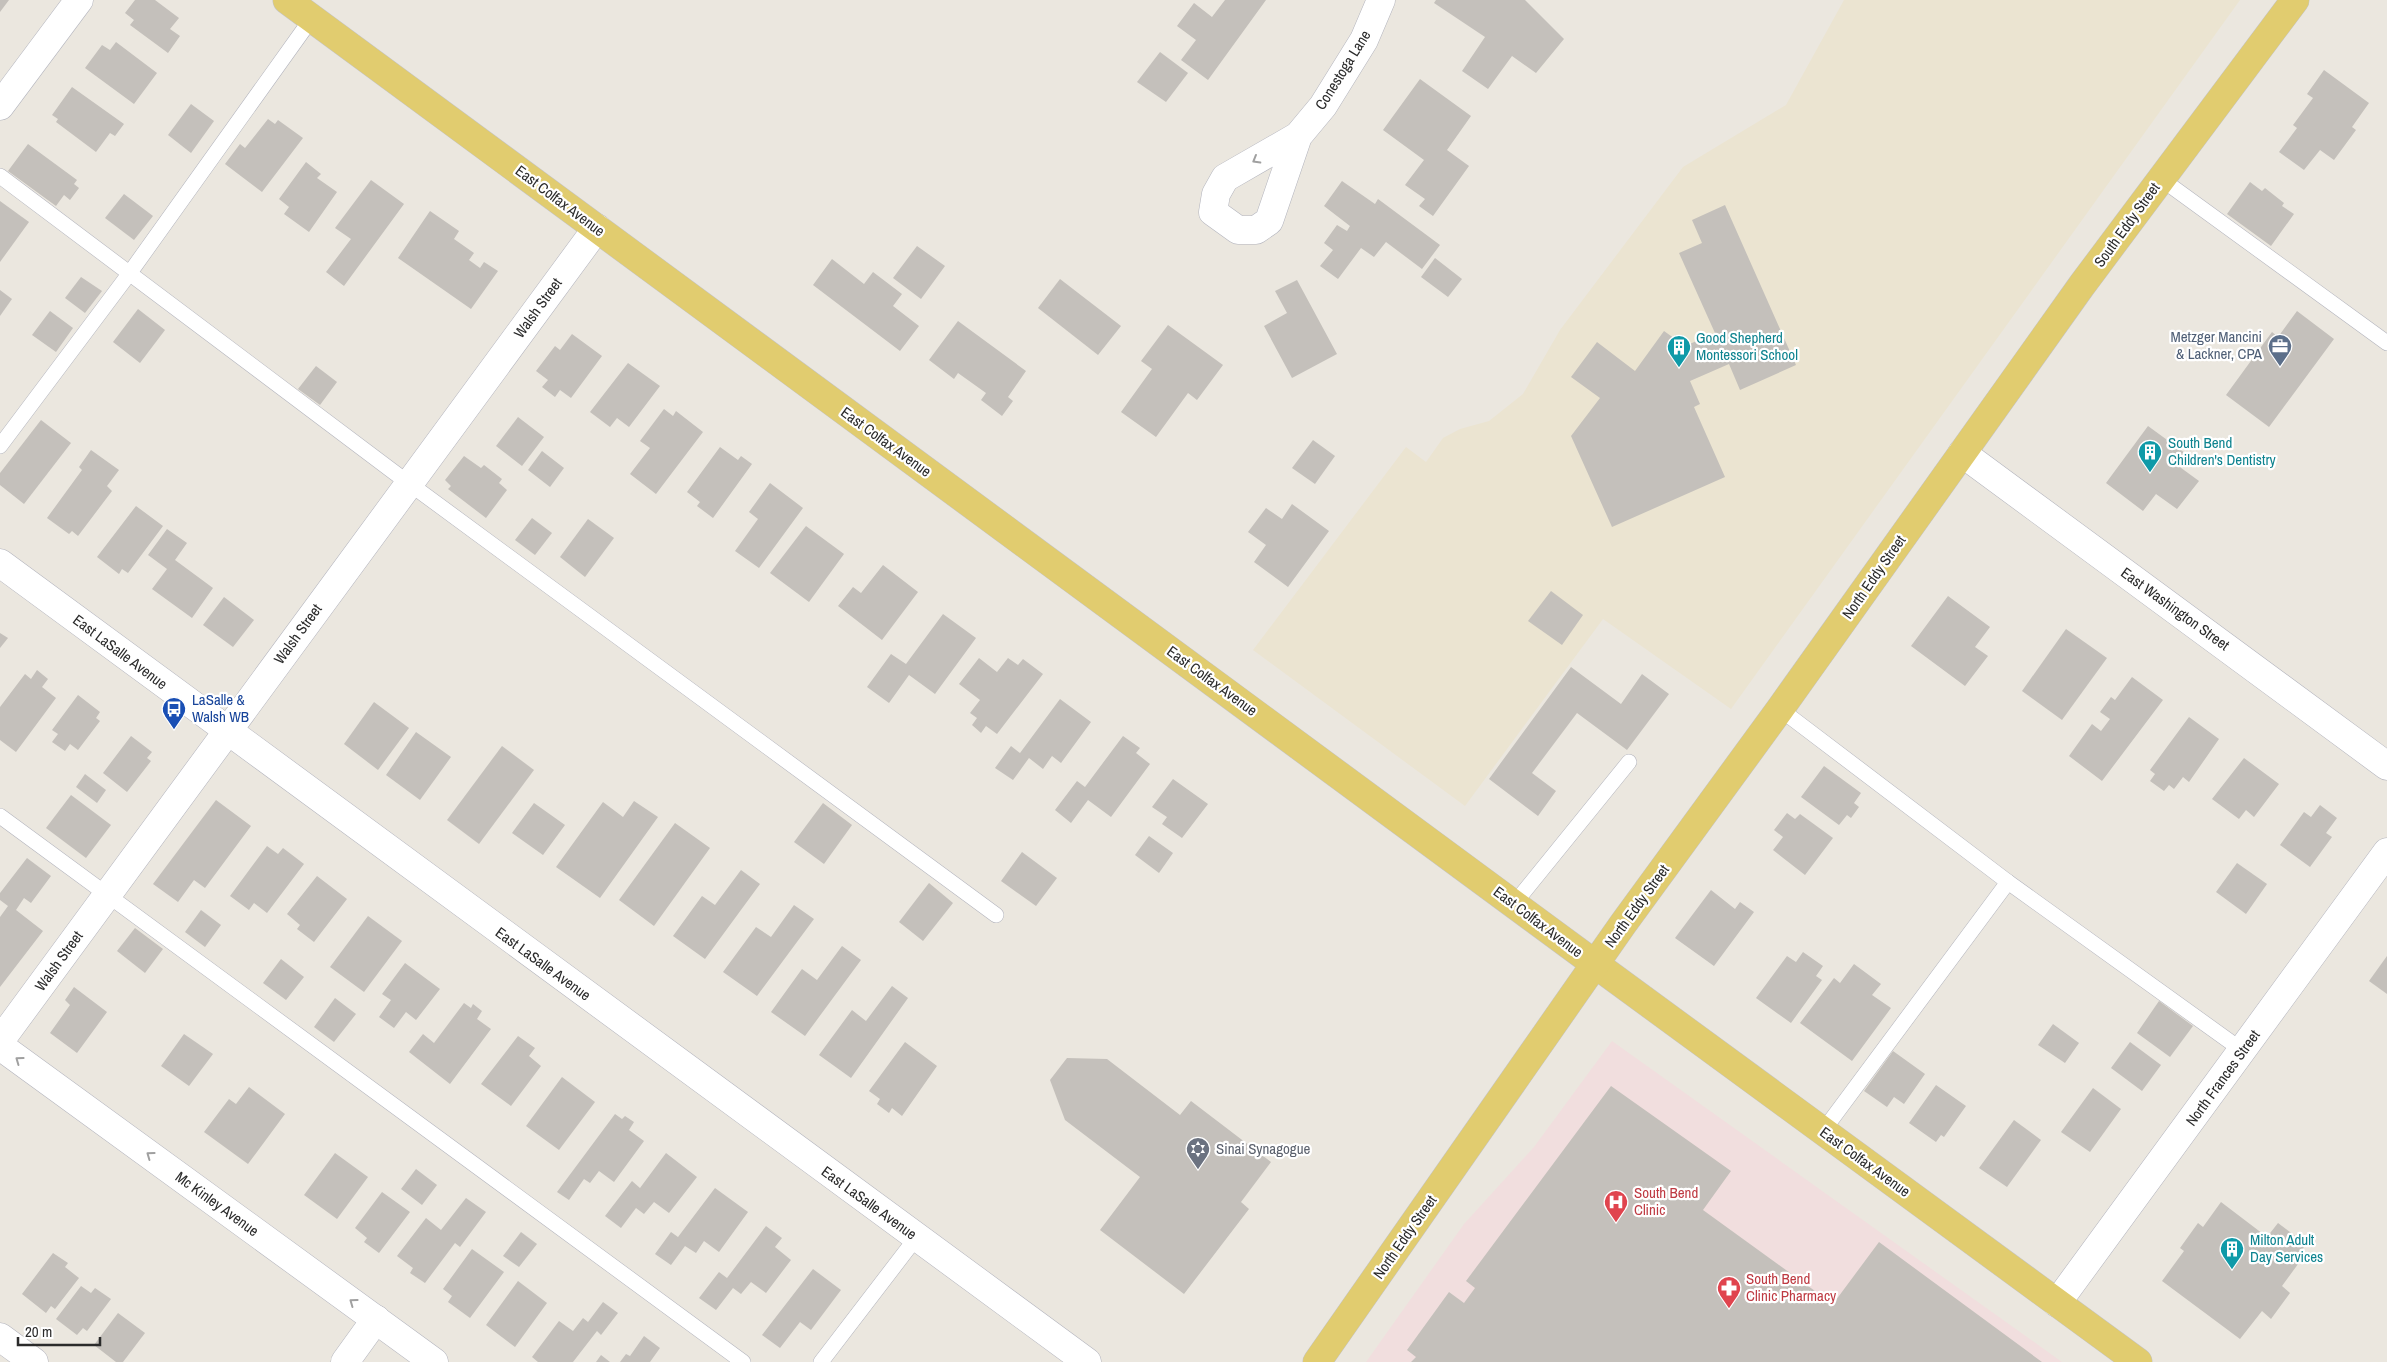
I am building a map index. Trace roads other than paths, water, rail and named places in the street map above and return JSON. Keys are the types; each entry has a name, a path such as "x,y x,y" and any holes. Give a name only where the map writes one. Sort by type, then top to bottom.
{"main road":[{"name":"East Colfax Avenue","path":"288,0 2138,1362"},
{"name":"South Eddy Street","path":"1962,452 2160,178 2295,0"},
{"name":"North Eddy Street","path":"1317,1362 1595,964 1780,709 1962,452"}],"street":[{"path":"0,106 79,0"},
{"name":"Conestoga Lane","path":"1298,136 1323,106 1364,40 1381,0"},
{"name":"Walsh Street","path":"0,1041 597,228"},
{"name":"East Washington Street","path":"1962,452 2387,766"},
{"name":"East LaSalle Avenue","path":"0,563 1087,1362"},
{"name":"North Frances Street","path":"2057,1302 2243,1051 2387,852"},
{"name":"Mc Kinley Avenue","path":"0,1046 434,1362"},
{"path":"345,1362 376,1319"},
{"path":"0,1337 34,1362"}],"lane":[{"path":"0,446 129,274 312,18"},
{"path":"0,176 409,482 996,915"},
{"path":"2160,178 2387,343"},
{"path":"1780,709 2008,882 2243,1051"},
{"path":"1514,904 1628,762"},
{"path":"0,816 743,1362"},
{"path":"1823,1131 2008,882"},
{"path":"822,1362 916,1238"}],"place":[{"name":"Metzger Mancini & Lackner, CPA","path":"2280,367"},
{"name":"Good Shepherd Montessori School","path":"1679,368"},
{"name":"South Bend Children's Dentistry","path":"2150,473"},
{"name":"LaSalle & Walsh WB","path":"174,730"},
{"name":"Sinai Synagogue","path":"1198,1170"},
{"name":"South Bend Clinic","path":"1616,1223"},
{"name":"Milton Adult Day Services","path":"2232,1270"},
{"name":"South Bend Clinic Pharmacy","path":"1729,1309"}]}
